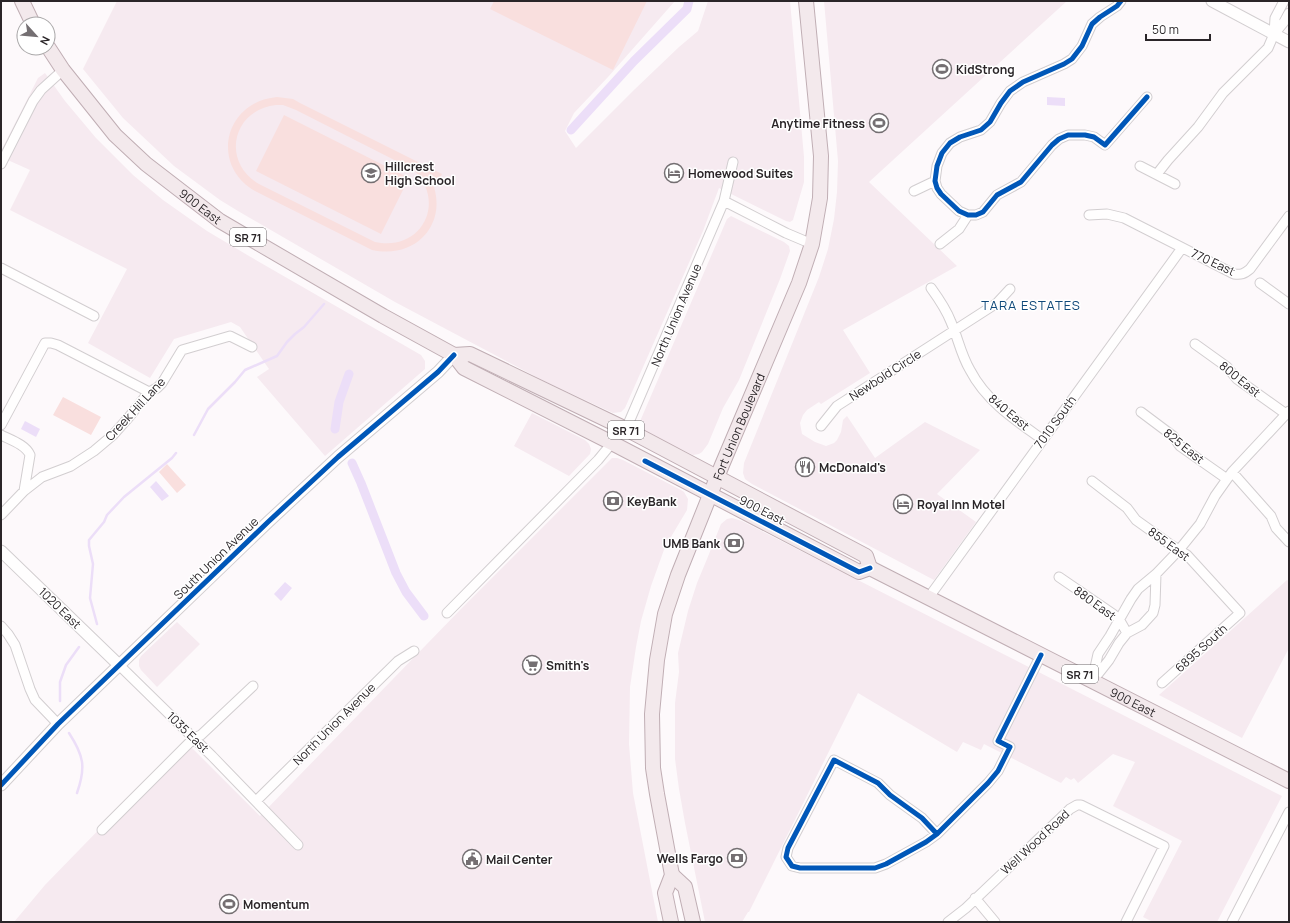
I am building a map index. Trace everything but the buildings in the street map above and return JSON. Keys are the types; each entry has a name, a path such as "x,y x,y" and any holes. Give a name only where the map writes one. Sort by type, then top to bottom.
{"main road":[{"path":"22,1 29,16"},
{"name":"Fort Union Boulevard","path":"672,875 653,768 652,714 657,660 665,614 671,594 799,283 812,244 820,198 821,163 806,1"},
{"name":"900 East","path":"54,56 63,70 115,135 146,164 227,225 383,316 454,355 464,368 612,443 859,572 870,568"},
{"name":"900 East","path":"454,355 470,354 626,430 866,556 870,568 1092,681 1288,777"},
{"path":"671,922 665,893 672,875 685,887 693,922"}],"street":[{"path":"1121,1 1117,6 1092,24 1082,46 1072,59 1024,82 1010,91 990,122 981,130 960,137 950,143 942,153 937,166 935,181 937,188 941,194 959,210 968,215 976,215 983,212 997,195 1021,182 1052,145 1059,139 1068,135 1085,135 1094,137 1105,145 1148,97"},
{"path":"1212,1 1289,42"},
{"path":"1274,34 1275,18 1284,1"},
{"path":"1157,174 1198,126 1223,93 1268,48 1274,34 1289,13"},
{"path":"1,164 35,98 41,90 63,70"},
{"name":"North Union Avenue","path":"626,430 724,201 733,162"},
{"path":"1140,166 1175,184"},
{"path":"914,191 935,181"},
{"path":"724,201 786,233 812,244"},
{"path":"940,244 959,229 968,215"},
{"name":"770 East","path":"1089,215 1116,215 1234,274 1245,274 1250,269 1289,216"},
{"name":"7010 South","path":"929,597 1042,439 1182,248"},
{"path":"1,268 94,316"},
{"path":"1260,283 1289,304"},
{"path":"931,288 942,303 954,330"},
{"name":"Newbold Circle","path":"821,426 837,406 997,302 1010,289"},
{"name":"840 East","path":"954,330 965,361 970,372 978,383 992,400 1007,414 1042,439"},
{"name":"Creek Hill Lane","path":"1,515 24,491 42,477 71,466 94,452 114,434 130,417 149,392 157,388 162,383 182,350 230,336 252,347"},
{"path":"1,426 45,343 58,345 149,392"},
{"name":"800 East","path":"1195,344 1227,367 1237,379 1288,413"},
{"name":"South Union Avenue","path":"1,785 58,724 338,457 438,372 454,355"},
{"name":"825 East","path":"1141,412 1173,436 1180,446 1229,476 1271,516 1276,528 1289,542"},
{"path":"1092,681 1098,654 1138,589 1156,574 1179,550 1200,524 1215,496 1229,476 1288,413"},
{"path":"1,435 28,450 30,455 24,491"},
{"path":"447,613 598,460 612,443"},
{"name":"855 East","path":"1092,481 1127,508 1136,520 1187,555 1240,613"},
{"name":"1020 East","path":"1,551 119,665"},
{"path":"1092,681 1109,660 1119,643 1128,633 1142,624 1153,613 1155,605 1156,574"},
{"name":"880 East","path":"1059,578 1113,614 1119,619 1128,633"},
{"name":"6895 South","path":"1162,683 1240,613"},
{"path":"1,626 15,645 35,700 58,724"},
{"name":"North Union Avenue","path":"256,800 398,661 414,651"},
{"path":"936,834 922,818 890,795 878,783 834,760 788,848 786,858 792,866 800,868 875,868 886,864 926,842 936,834 988,783 998,770 1010,747 998,742 1041,655"},
{"name":"1035 East","path":"119,665 194,738 298,844"},
{"path":"102,830 194,738 201,735 253,686"},
{"name":"Well Wood Road","path":"948,922 1070,808 1081,804 1164,846 1126,922"},
{"path":"1232,922 1289,812"},
{"path":"975,898 995,922"}],"shaded area":[{"name":"Hillcrest High School","path":"117,1 675,1 574,113 565,131 576,148 635,89 698,31 708,1 790,1 804,157 804,182 793,220 790,222 786,221 719,188 703,231 625,408 621,412 613,413 544,381 395,302 220,200 174,166 123,118 83,69"},
{"path":"494,1 647,1 613,70 490,9"},
{"path":"824,1 1067,1 869,182 957,266 843,330 870,373 821,404 819,402 807,410 800,423 802,434 815,442 826,446 837,440 841,432 843,420 847,416 875,458 925,422 980,450 937,494 976,522 934,580 752,484 745,479 743,473 744,463 819,277 828,249 834,219 838,161"},
{"path":"45,73 65,101 96,138 133,175 163,200 207,231 421,355 425,361 425,369 325,456 257,377 269,369 240,327 231,322 174,339 150,378 88,343 127,269 10,210 30,170 1,157 1,151 38,78"},
{"path":"277,97 293,99 442,174 438,182 431,179 436,195 436,209 433,223 426,234 416,243 403,249 389,252 372,250 255,191 241,180 232,166 228,151 229,136 235,122 245,110 259,101","holes":["276,105 283,105 296,110 414,170 424,183 428,197 428,210 424,222 416,232 405,240 391,243 375,242 259,184 247,174 239,163 236,151 237,138 241,126 249,116 261,109"]},
{"path":"1047,97 1065,98 1065,106 1047,105"},
{"path":"284,115 409,178 381,234 256,171"},
{"path":"731,216 784,242 789,246 790,251 739,380 723,408 708,444 702,452 693,455 646,432 642,426 641,419 727,219"},
{"path":"63,397 101,417 91,435 53,415"},
{"path":"532,413 585,440 589,444 591,449 590,454 569,476 514,446"},
{"path":"25,421 40,429 36,437 21,429"},
{"path":"612,458 623,460 681,490 688,499 687,510 665,547 651,586 641,621 630,687 629,744 633,793 658,922 14,922 45,885 185,741 260,816 459,611"},
{"path":"167,464 186,485 177,493 159,472"},
{"path":"156,481 169,496 162,501 150,487"},
{"path":"732,518 742,521 1282,796 1217,922 1153,922 1143,917 1182,841 1113,806 1135,762 1113,754 1078,783 1074,778 1071,780 1066,777 1061,783 984,744 981,750 963,742 957,752 858,693 749,912 742,922 705,922 685,823 675,759 675,703 679,672 678,653 688,611 697,583 721,524 727,519"},
{"path":"1287,580 1289,581 1289,648 1242,738 1159,695"},
{"path":"285,582 292,588 281,601 274,594"},
{"path":"177,622 200,644 157,687 141,670 139,660 141,656"}],"waterway":[{"path":"571,130 634,61 687,9 689,1"},
{"path":"194,435 208,409 245,370 277,356 287,342 304,327 324,304"},
{"path":"335,429 339,402 349,374"},
{"path":"97,624 90,598 93,564 89,540 104,522 107,515 124,497 172,458 176,453"},
{"path":"352,463 396,573 406,592 424,616"},
{"path":"60,701 60,682 66,665 79,647"},
{"path":"69,733 78,748 82,762 82,776 77,793"}],"cycle path":[{"path":"1121,1 1117,6 1092,24 1082,46 1072,59 1023,82 1010,91 990,122 981,130 960,137 950,143 942,153 937,166 935,181 937,188 941,194 959,211 968,215 976,215 983,212 997,195 1021,182 1052,145 1059,139 1068,135 1085,135 1094,137 1105,145 1147,97"},
{"path":"1,785 58,724 268,522 338,457 438,372 454,355"},
{"path":"645,461 859,572 870,568"},
{"path":"937,834 922,818 890,795 878,783 834,760 788,848 786,857 792,866 800,868 875,868 886,864 926,842 937,834 998,771 1010,747 998,741 1041,655"}],"place":[{"name":"KidStrong","path":"942,69"},
{"name":"Anytime Fitness","path":"879,123"},
{"name":"Hillcrest High School","path":"371,173"},
{"name":"Homewood Suites","path":"674,173"},
{"name":"McDonald's","path":"805,467"},
{"name":"KeyBank","path":"613,501"},
{"name":"Royal Inn Motel","path":"903,504"},
{"name":"UMB Bank","path":"734,543"},
{"name":"Smith's","path":"532,665"},
{"name":"Wells Fargo","path":"737,858"},
{"name":"Mail Center","path":"472,859"},
{"name":"Momentum","path":"229,904"}],"district":[{"name":"TARA ESTATES","path":"1031,305"}]}
